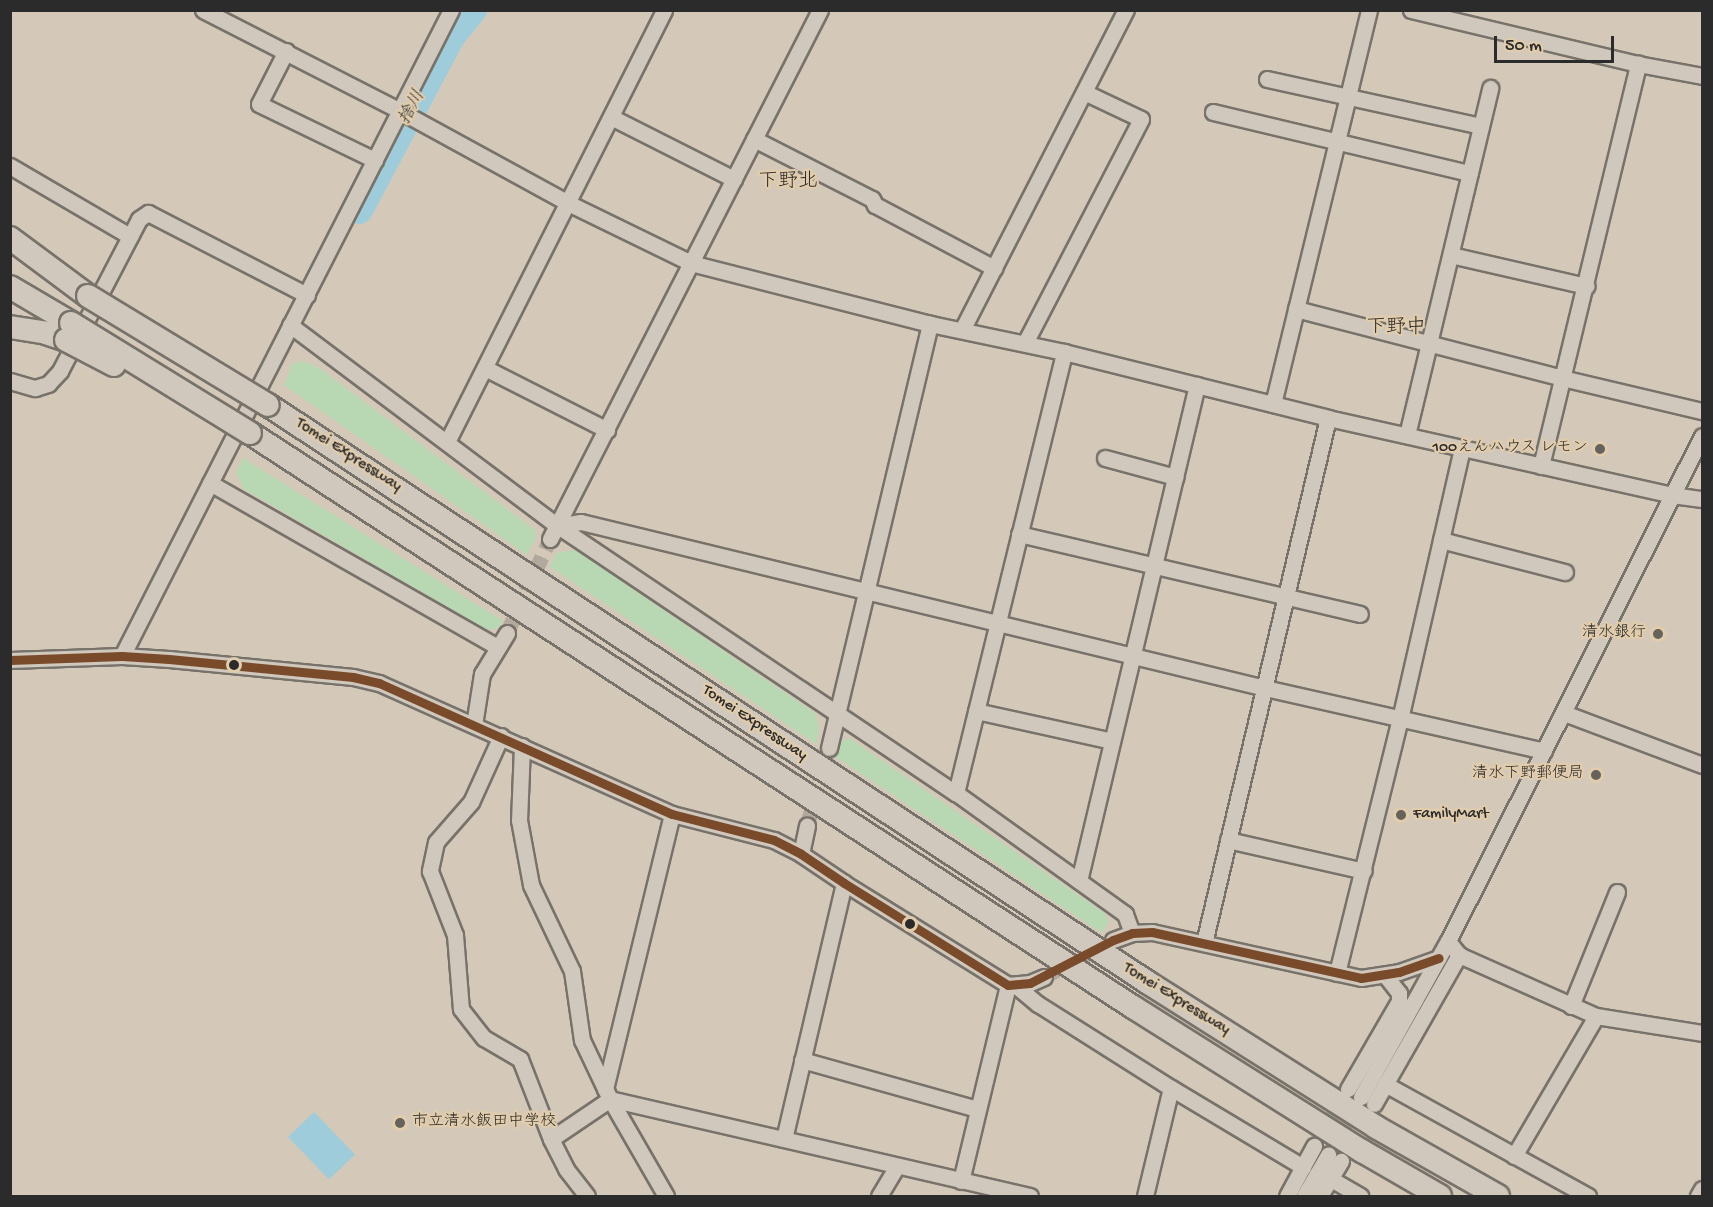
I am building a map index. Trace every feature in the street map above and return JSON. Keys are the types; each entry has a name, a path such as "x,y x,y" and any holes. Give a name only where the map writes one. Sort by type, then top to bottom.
{"highway":[{"path":"10,238 88,296"},
{"name":"Tomei Expressway","path":"10,250 268,405 1147,982 1376,1126 1498,1197"},
{"name":"Tomei Expressway","path":"10,288 68,331 249,438 475,578 1133,1007 1362,1151 1440,1197"},
{"path":"10,327 46,333 68,331"}],"street":[{"path":"203,10 400,111 568,204 691,263 930,324 1064,352 1328,418 1672,495 1702,499"},
{"path":"447,442 664,10"},
{"path":"554,532 819,10"},
{"path":"962,330 1126,10"},
{"path":"1273,404 1369,10"},
{"path":"1411,10 1638,64 1702,76"},
{"path":"122,656 451,11"},
{"path":"286,51 259,105 375,160"},
{"path":"1541,466 1638,64"},
{"path":"1267,79 1481,126"},
{"path":"1407,435 1490,88"},
{"path":"1025,343 1141,119 1084,92"},
{"path":"1213,112 1470,173"},
{"path":"611,117 734,179"},
{"path":"754,139 872,199 875,205 994,268"},
{"path":"10,166 130,236"},
{"path":"10,381 35,388 48,384 60,371 139,219 148,213 307,295"},
{"path":"1451,255 1586,286"},
{"path":"1296,309 1562,378 1702,411"},
{"path":"830,747 930,324"},
{"path":"290,325 447,442 554,532 956,793 1125,914 1132,933"},
{"path":"956,793 1064,352"},
{"path":"485,368 607,430"},
{"path":"1079,881 1197,385"},
{"path":"1203,943 1288,596 1328,418"},
{"path":"1361,1096 1448,941 1702,436"},
{"path":"1337,973 1401,719 1462,448"},
{"path":"1105,458 1175,477"},
{"path":"210,483 498,647"},
{"path":"554,532 581,522 867,593 1544,752"},
{"path":"1019,534 1360,614"},
{"path":"1441,540 1565,572"},
{"path":"474,724 482,674 507,633"},
{"path":"10,660 122,656 353,677 379,683 672,814 774,840 801,854 1171,1088 1303,1167"},
{"path":"976,711 1112,741"},
{"path":"1564,713 1702,765"},
{"path":"501,736 471,802 436,842 430,871 455,935 461,1009 484,1038 520,1059 551,1139 566,1169 587,1197"},
{"path":"522,746 519,820 531,885 572,971 582,1040 608,1094 666,1197"},
{"path":"551,1139 608,1094 672,814"},
{"path":"801,854 807,826"},
{"path":"1228,840 1364,871"},
{"path":"784,1139 844,883"},
{"path":"1571,1005 1617,892"},
{"path":"1113,940 1132,933 1152,932 1361,978 1385,975 1439,958"},
{"path":"1448,941 1459,955 1596,1016 1702,1033"},
{"path":"1361,1096 1385,1084 1459,955"},
{"path":"1361,1096 1400,1000 1399,993 1385,975"},
{"path":"1011,985 1030,983 1044,977"},
{"path":"962,1180 977,1109 1011,985"},
{"path":"1514,1156 1596,1016"},
{"path":"802,1060 977,1109"},
{"path":"1385,1084 1588,1197"},
{"path":"1145,1197 1171,1088"},
{"path":"608,1094 784,1139 1030,1197"},
{"path":"1287,1197 1314,1146"},
{"path":"1304,1197 1335,1158 1330,1179 1320,1197"},
{"path":"879,1197 897,1166"},
{"path":"1330,1179 1360,1197"},
{"path":"1698,1197 1702,1189"}],"green space":[{"path":"303,361 319,368 535,530 536,537 527,555 284,385 292,364"},
{"path":"243,458 503,621 497,629 486,629 244,489 236,473"},
{"path":"575,550 816,714 819,730 816,744 550,567 556,553"},
{"path":"849,738 1103,912 1109,921 1102,933 834,756 838,743"}],"water":[{"path":"314,1112 355,1154 329,1179 288,1137"}],"waterway":[{"name":"捨川","path":"359,210 451,37 473,10"}],"tunnel":[{"path":"507,633 550,539"},
{"path":"807,826 829,748"},
{"path":"1044,977 1102,946"},
{"path":"1314,1146 1343,1097"},
{"path":"1328,1155 1357,1105"}],"transit line":[{"path":"10,660 122,656 353,677 379,683 672,814 774,840 801,854 1008,985 1030,983 1113,940 1132,933 1152,932 1361,978 1399,972 1439,958"}],"place":[{"name":"100えんハウス レモン","path":"1600,449"},
{"name":"清水銀行","path":"1658,634"},
{"name":"清水下野郵便局","path":"1596,775"},
{"name":"FamilyMart","path":"1401,815"},
{"name":"市立清水飯田中学校","path":"400,1123"}],"district":[{"name":"下野北","path":"788,182"},
{"name":"下野中","path":"1396,328"}]}
